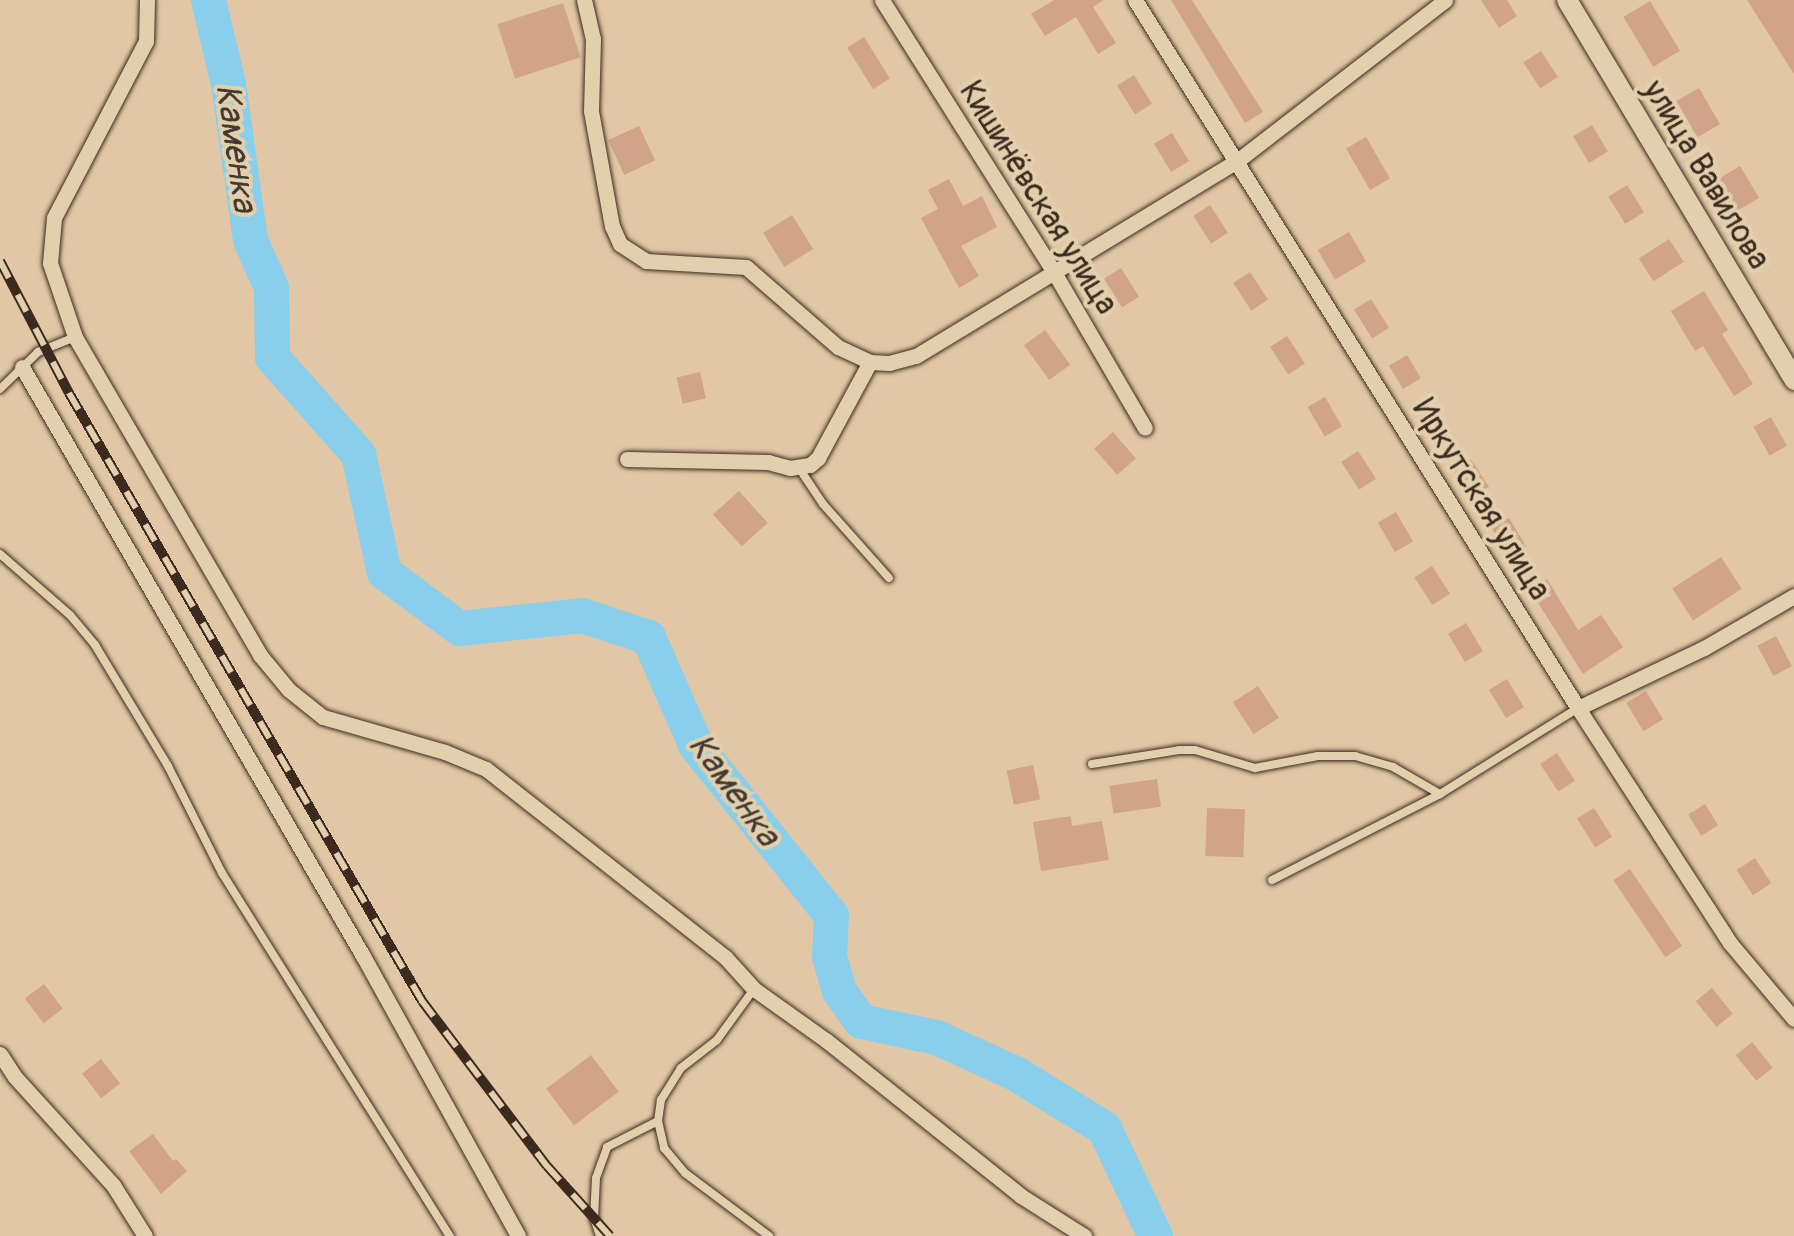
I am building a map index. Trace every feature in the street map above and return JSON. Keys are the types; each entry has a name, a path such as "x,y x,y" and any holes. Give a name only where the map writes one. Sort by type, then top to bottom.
{"street":[{"path":"147,0 146,41 54,218 50,263 75,337 260,655 289,690 323,716 445,752 486,769 725,957 754,990 827,1041 1022,1196 1084,1236"},
{"path":"584,0 593,39 591,111 612,226 620,244 646,262 746,267 838,347 870,362 889,363 916,356 1237,161 1445,0"},
{"name":"Кишинёвская улица","path":"882,0 1055,274 1144,428"},
{"name":"Иркутская улица","path":"1136,0 1578,708 1730,942 1794,1019"},
{"name":"улица Вавилова","path":"1568,0 1794,380"},
{"path":"627,459 768,462 800,468 818,458 870,362"},
{"path":"22,368 363,956 518,1236"},
{"path":"1578,708 1704,648 1794,596"},
{"path":"0,1054 15,1077 113,1185 145,1236"}],"lane":[{"path":"0,389 38,352 75,337"},
{"path":"800,468 823,504 890,578"},
{"path":"0,554 4,564 70,615 96,645 159,750 242,906 450,1236"},
{"path":"1272,880 1440,794 1578,708"},
{"path":"1092,764 1179,750 1196,750 1255,768 1318,756 1354,756 1393,767 1440,794"},
{"path":"754,990 717,1040 681,1068 660,1100 658,1121 664,1148 685,1172 769,1236"},
{"path":"600,1236 594,1218 596,1178 607,1147 658,1121"}],"building":[{"path":"1054,0 1104,0 1093,7 1116,43 1098,54 1076,17 1045,36 1031,14"},
{"path":"1171,0 1192,0 1263,112 1245,123"},
{"path":"1481,0 1507,0 1517,16 1499,28"},
{"path":"1747,0 1794,0 1794,74"},
{"path":"1650,1 1680,51 1653,67 1623,17"},
{"path":"563,3 581,57 515,79 497,24"},
{"path":"864,37 890,79 873,89 847,48"},
{"path":"1541,51 1558,77 1540,88 1523,62"},
{"path":"1134,75 1152,104 1135,114 1117,86"},
{"path":"1699,88 1720,124 1697,137 1676,101"},
{"path":"1592,125 1608,152 1589,163 1573,136"},
{"path":"639,126 655,160 624,175 608,140"},
{"path":"1172,133 1189,161 1171,172 1154,144"},
{"path":"1366,137 1390,179 1370,190 1346,148"},
{"path":"1740,166 1759,198 1738,211 1719,179"},
{"path":"949,179 963,206 982,196 997,227 961,246 979,276 959,288 921,218 938,209 928,190"},
{"path":"1627,185 1644,212 1625,224 1608,197"},
{"path":"1210,205 1228,233 1211,244 1193,216"},
{"path":"792,215 813,249 784,267 763,233"},
{"path":"1349,232 1366,261 1335,279 1318,250"},
{"path":"1669,239 1684,262 1654,281 1639,259"},
{"path":"1121,268 1139,297 1122,307 1104,279"},
{"path":"1250,272 1268,300 1251,311 1233,283"},
{"path":"1704,291 1728,330 1722,334 1753,384 1734,396 1703,346 1695,351 1671,311"},
{"path":"1371,299 1389,328 1372,338 1354,310"},
{"path":"1045,330 1070,365 1049,380 1024,345"},
{"path":"1287,336 1305,364 1288,375 1270,347"},
{"path":"1407,355 1421,378 1403,389 1389,366"},
{"path":"700,372 706,398 683,404 677,377"},
{"path":"1325,397 1342,426 1325,436 1308,407"},
{"path":"1771,417 1787,446 1770,456 1754,427"},
{"path":"1113,432 1136,458 1117,475 1094,448"},
{"path":"1358,451 1376,479 1359,490 1341,462"},
{"path":"1471,459 1489,487 1471,498 1453,470"},
{"path":"739,491 768,523 742,546 713,514"},
{"path":"1396,512 1413,541 1395,552 1378,522"},
{"path":"1509,518 1526,546 1509,557 1492,528"},
{"path":"1721,557 1742,589 1693,620 1672,589"},
{"path":"1432,566 1450,594 1432,605 1414,577"},
{"path":"1547,579 1578,630 1601,615 1623,647 1583,674 1530,590"},
{"path":"1466,623 1483,651 1465,662 1448,634"},
{"path":"1776,636 1792,666 1773,676 1757,646"},
{"path":"1507,679 1524,707 1506,718 1489,690"},
{"path":"1258,686 1279,718 1254,734 1233,702"},
{"path":"1646,691 1663,719 1643,731 1626,703"},
{"path":"1557,753 1575,781 1558,792 1540,764"},
{"path":"1033,765 1040,799 1014,805 1007,771"},
{"path":"1157,779 1161,807 1113,813 1109,786"},
{"path":"1705,804 1718,825 1701,836 1688,815"},
{"path":"1207,808 1245,809 1243,857 1205,856"},
{"path":"1594,808 1612,837 1595,847 1577,819"},
{"path":"1071,816 1072,826 1102,821 1109,860 1041,871 1033,822"},
{"path":"1755,858 1771,883 1753,895 1737,870"},
{"path":"1630,869 1682,946 1665,957 1613,880"},
{"path":"44,984 63,1009 43,1023 25,998"},
{"path":"1712,988 1733,1014 1716,1027 1696,1001"},
{"path":"1752,1042 1773,1068 1756,1081 1736,1055"},
{"path":"591,1055 619,1092 574,1125 546,1089"},
{"path":"101,1059 120,1083 101,1098 82,1074"},
{"path":"153,1134 173,1161 176,1159 187,1171 161,1194 129,1151"}],"waterway":[{"name":"Каменка","path":"208,0 228,83 250,240 271,287 272,357 358,454 384,572 459,628 582,615 648,637 696,746 831,915 829,956 839,991 861,1021 936,1037 1015,1073 1104,1128 1155,1236"}],"railway":[{"path":"0,261 69,393 422,1001 547,1166 610,1236"}]}
